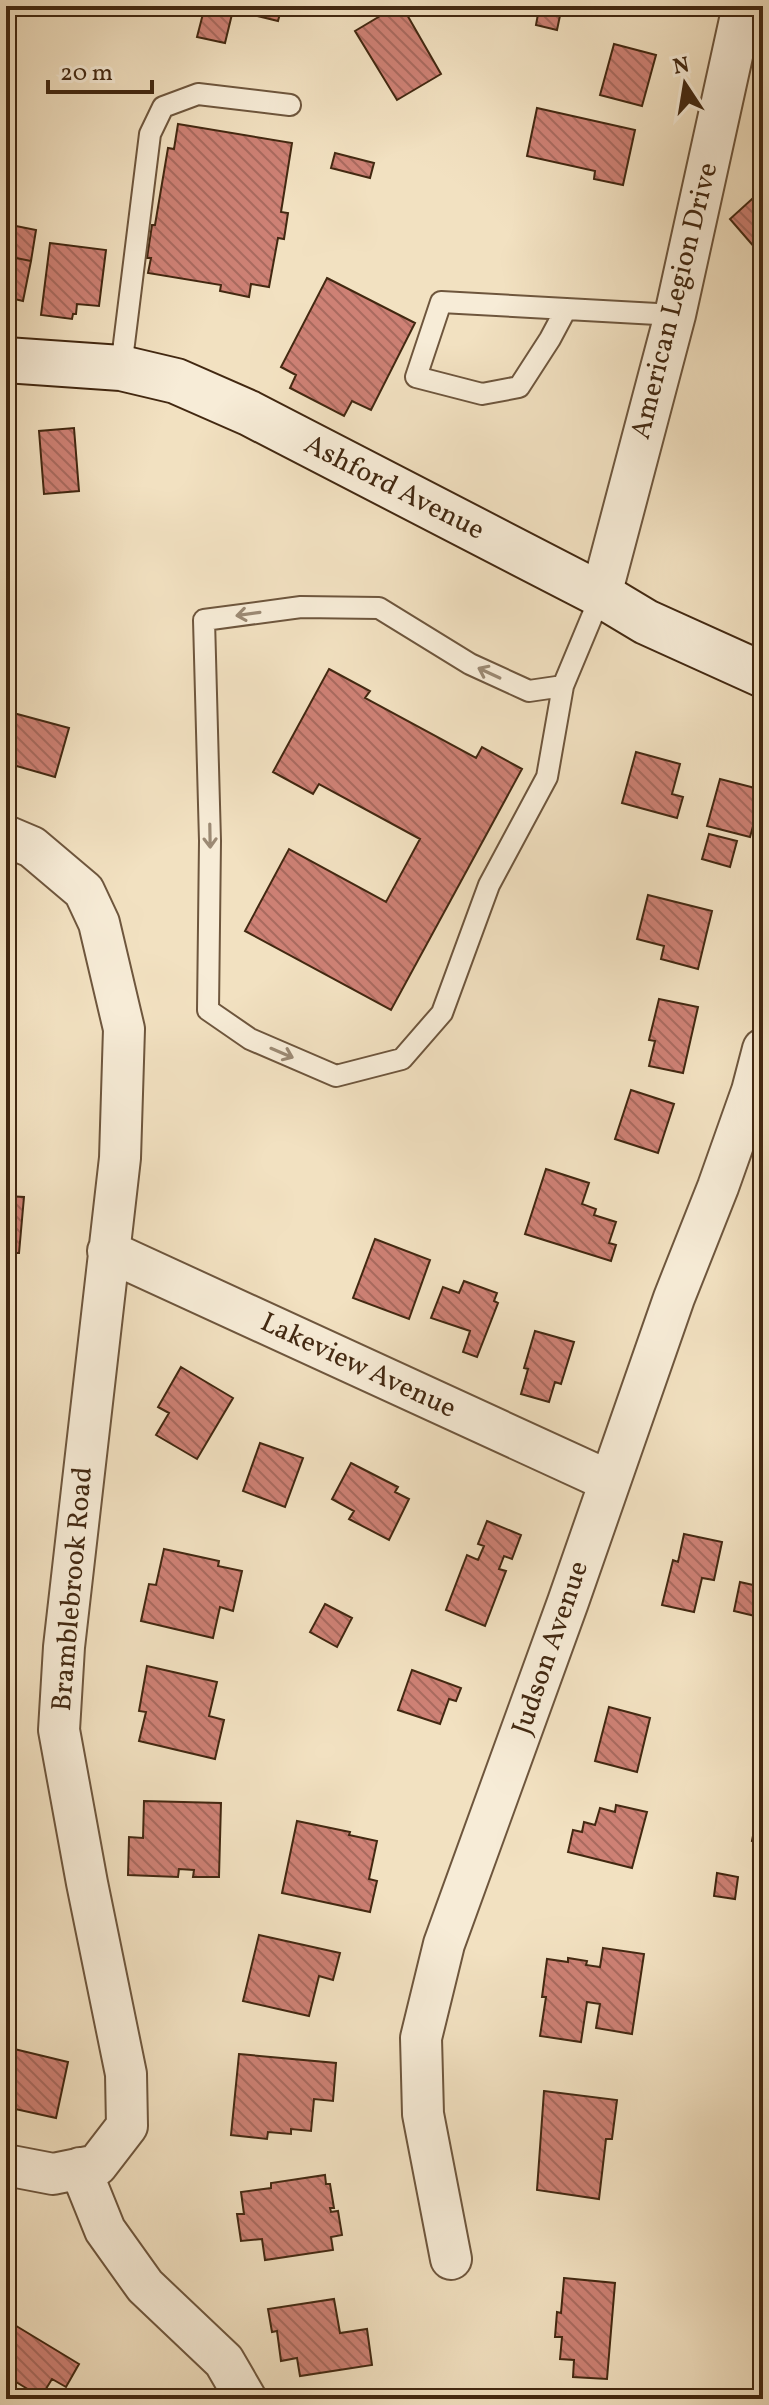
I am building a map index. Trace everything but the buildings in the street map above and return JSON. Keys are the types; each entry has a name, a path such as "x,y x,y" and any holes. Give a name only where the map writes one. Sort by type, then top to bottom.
{"main road":[{"name":"Ashford Avenue","path":"6,360 121,368 176,381 249,413 601,595 646,622 763,675"}],"street":[{"name":"American Legion Drive","path":"601,595 675,315 743,6"},
{"name":"Bramblebrook Road","path":"6,836 32,847 84,891 99,923 124,1029 120,1158 64,1647 59,1730 126,2074 127,2126 97,2165 80,2168"},
{"name":"Judson Avenue","path":"451,2259 423,2114 421,2038 444,1944 674,1298 758,1092 763,1049"},
{"name":"Lakeview Avenue","path":"108,1251 609,1481"},
{"path":"6,2165 53,2174 80,2168 105,2230 145,2286 224,2361 246,2399"}],"lane":[{"path":"121,368 150,134 163,107 198,94 290,105"},
{"path":"566,309 519,387 482,394 416,377 441,302 675,315"},
{"path":"563,686 529,691 470,664 379,608 301,607 204,620 210,841 208,1010 250,1039 336,1076 402,1059 442,1013 489,885 547,777 563,686 601,595"}]}
